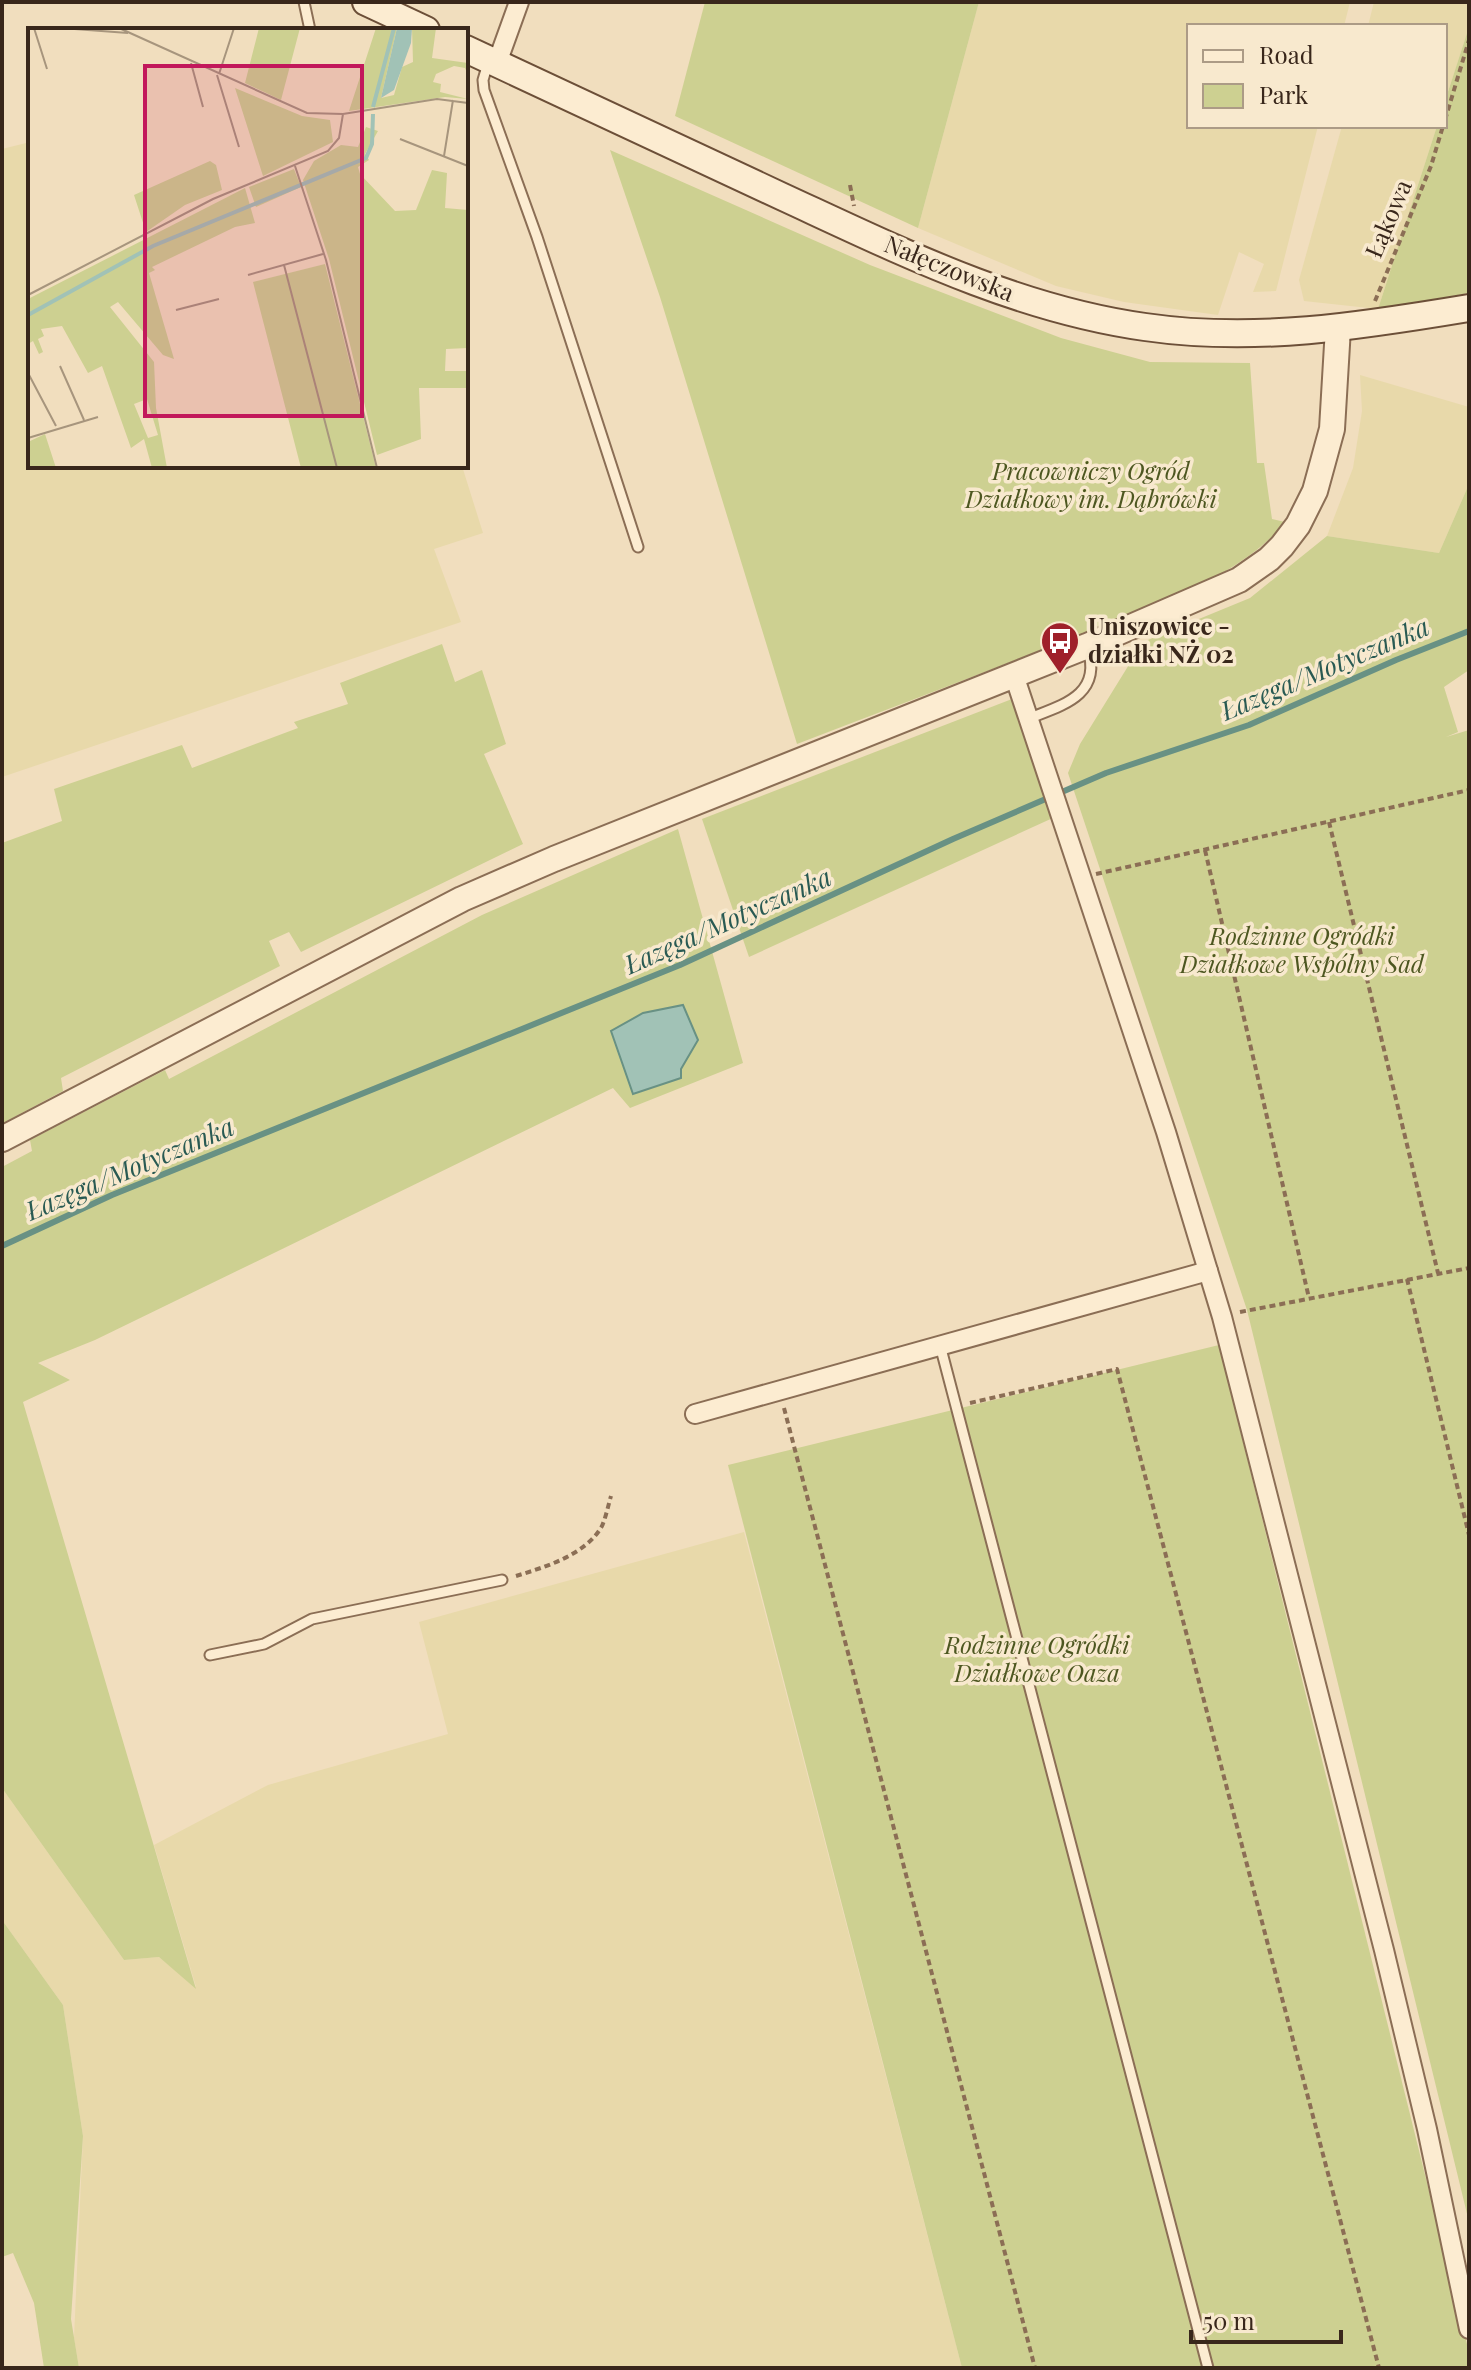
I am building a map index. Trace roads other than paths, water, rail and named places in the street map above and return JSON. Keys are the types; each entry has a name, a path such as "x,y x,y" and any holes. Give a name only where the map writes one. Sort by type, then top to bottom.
{"main road":[{"path":"366,2 422,28"},
{"name":"Nałęczowska","path":"484,57 910,256 1018,297 1096,318 1163,329 1247,334 1365,325 1469,308"}],"street":[{"path":"484,57 519,2"},
{"path":"2,1139 462,899 554,859 1087,646 1226,587 1252,572 1282,546 1306,510 1326,460 1333,420 1338,328"},
{"path":"1014,675 1082,877 1222,1317 1384,1950 1427,2129 1469,2329"},
{"path":"695,1414 1208,1271"}],"lane":[{"path":"304,2 310,28"},
{"path":"484,57 484,90 537,237 638,547"},
{"path":"1030,718 1068,703 1084,689 1092,662 1087,646"},
{"path":"940,1345 1208,2368"},
{"path":"210,1655 264,1644 312,1619 502,1580"}],"water":[{"path":"683,1005 698,1040 681,1069 681,1078 633,1094 611,1031 643,1013"}],"waterway":[{"name":"Łazęga/Motyczanka","path":"2,1246 112,1195 680,965 953,839 1106,773 1249,725 1469,631"}],"place":[{"name":"Uniszowice - działki NŻ 02","path":"1060,675"}],"park label":[{"name":"Pracowniczy Ogród Działkowy im. Dąbrówki","path":"1091,486"},
{"name":"Rodzinne Ogródki Działkowe Wspólny Sad","path":"1302,951"},
{"name":"Rodzinne Ogródki Działkowe Oaza","path":"1037,1660"}]}
